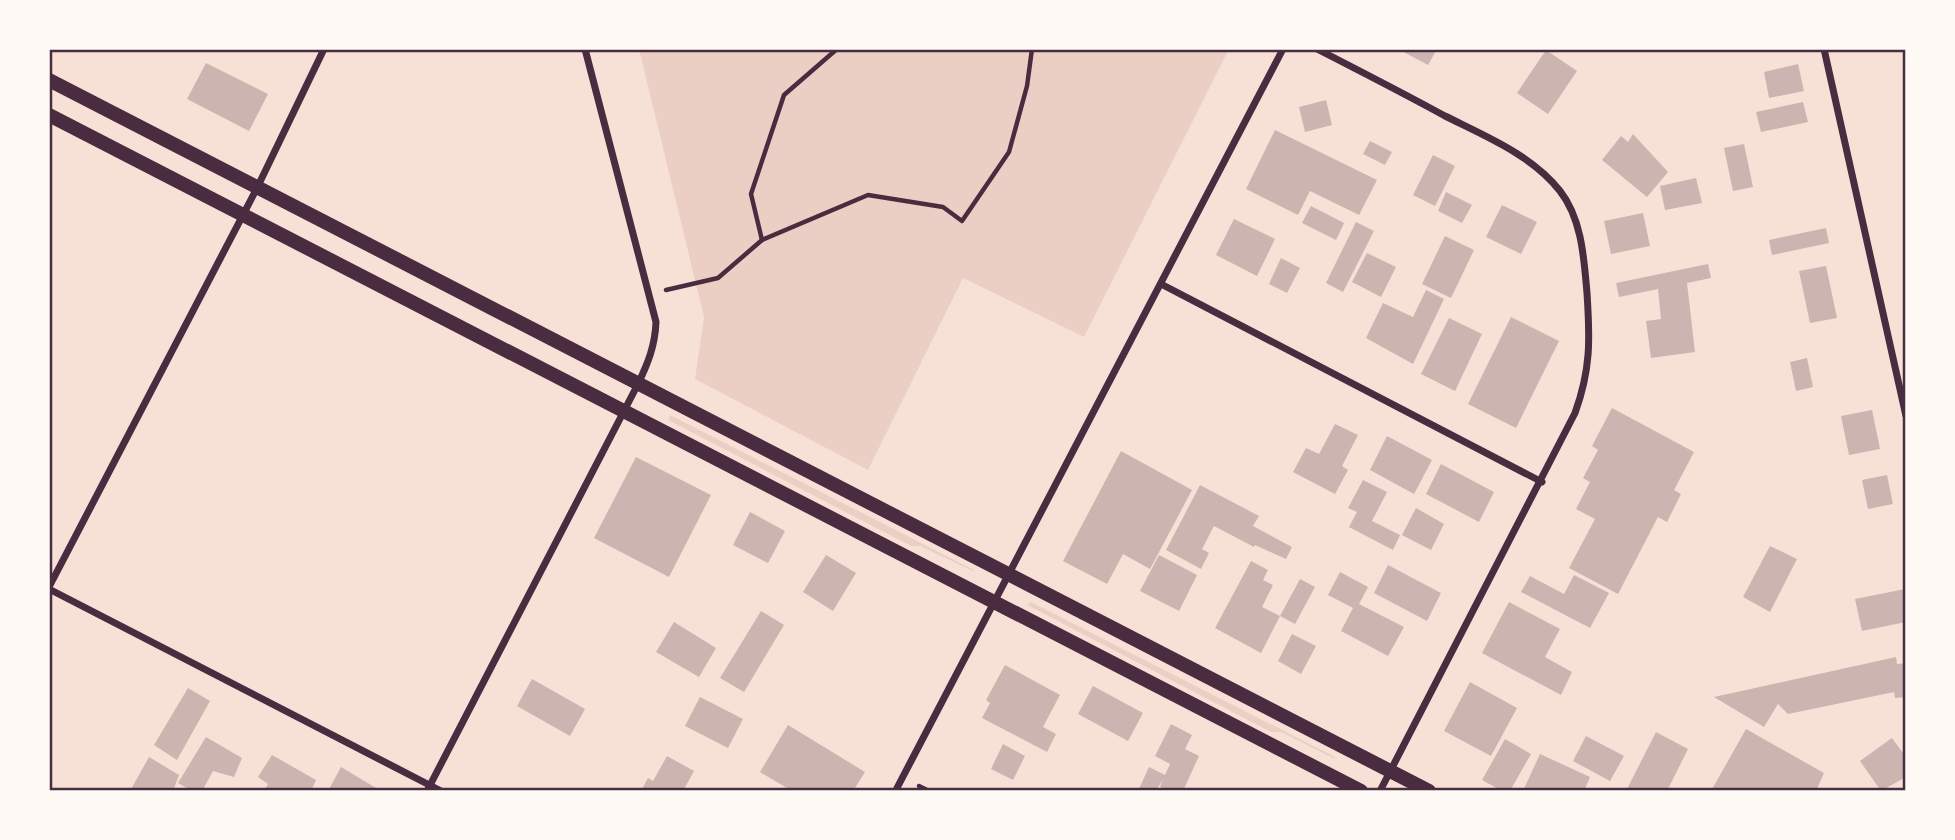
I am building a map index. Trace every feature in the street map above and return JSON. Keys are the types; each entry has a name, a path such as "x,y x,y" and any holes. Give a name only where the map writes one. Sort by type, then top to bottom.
{"main road":[{"path":"49,80 1429,791"},
{"path":"49,115 1361,791"}],"street":[{"path":"324,49 257,188 49,588 428,788 441,791"},
{"path":"428,788 624,412 651,358 656,338 656,322 585,49"},
{"path":"897,788 1283,49"},
{"path":"1317,49 1502,145 1539,170 1561,192 1574,216 1584,252 1590,341 1589,368 1575,413 1542,482 1380,791"},
{"path":"1824,49 1906,416"},
{"path":"1161,284 1542,482"}],"path":[{"path":"762,240 751,194 784,95 837,49"},
{"path":"648,294 718,278 762,240 868,195 943,208 962,221 1009,152 1027,86 1032,49"}],"shaded area":[{"path":"639,49 1229,49 1084,337 963,278 868,470 695,379 704,317"},
{"path":"670,415 975,572 920,546 911,546 668,420"},
{"path":"1031,602 1335,759 1281,732 1271,732 1027,605"}],"building":[{"path":"1398,49 1437,49 1428,65"},
{"path":"1546,50 1577,71 1548,114 1517,93"},
{"path":"206,63 268,94 249,131 187,99"},
{"path":"1798,64 1804,91 1769,98 1764,72"},
{"path":"1326,100 1332,125 1305,132 1299,107"},
{"path":"1803,102 1808,122 1761,132 1756,112"},
{"path":"1275,130 1377,180 1359,215 1310,191 1298,215 1246,189"},
{"path":"1633,134 1668,172 1647,197 1602,160 1621,136 1628,142"},
{"path":"1370,141 1392,152 1385,165 1363,154"},
{"path":"1744,144 1753,187 1733,191 1724,148"},
{"path":"1433,155 1455,166 1435,206 1413,195"},
{"path":"1696,178 1702,203 1665,210 1660,186"},
{"path":"1446,192 1472,205 1462,223 1438,211"},
{"path":"1502,205 1537,222 1521,254 1486,237"},
{"path":"1311,206 1344,223 1336,240 1302,223"},
{"path":"1643,213 1650,246 1611,254 1604,221"},
{"path":"1234,219 1275,239 1257,276 1216,255"},
{"path":"1356,222 1374,231 1343,292 1326,283"},
{"path":"1826,228 1829,243 1772,255 1769,240"},
{"path":"1445,236 1474,250 1451,298 1422,284"},
{"path":"1367,253 1396,267 1381,297 1352,282"},
{"path":"1281,258 1300,268 1287,293 1269,284"},
{"path":"1708,264 1711,278 1687,283 1695,352 1651,358 1646,321 1661,319 1658,289 1619,297 1616,283"},
{"path":"1826,266 1837,318 1810,323 1799,271"},
{"path":"1426,290 1444,299 1413,364 1366,338 1383,303 1413,317"},
{"path":"1511,317 1559,341 1516,428 1468,404"},
{"path":"1449,318 1482,334 1455,391 1421,374"},
{"path":"1807,358 1813,387 1796,391 1790,362"},
{"path":"1612,408 1694,452 1674,490 1681,494 1667,522 1658,517 1618,594 1569,568 1595,519 1576,509 1590,482 1583,478 1598,450 1592,446"},
{"path":"1872,410 1880,449 1849,455 1841,416"},
{"path":"1335,424 1358,435 1342,466 1348,470 1335,494 1293,472 1306,448 1319,454"},
{"path":"1387,436 1432,460 1414,494 1370,470"},
{"path":"1121,451 1192,490 1150,569 1123,554 1107,584 1063,561"},
{"path":"636,457 711,495 669,577 594,538"},
{"path":"1441,464 1494,492 1479,522 1426,494"},
{"path":"1887,475 1893,504 1868,509 1862,480"},
{"path":"1363,480 1387,492 1372,521 1400,535 1393,550 1349,527 1357,512 1348,508"},
{"path":"1200,485 1259,516 1253,526 1292,547 1286,559 1255,545 1254,547 1214,526 1202,549 1209,553 1201,569 1166,550"},
{"path":"1416,508 1444,524 1431,550 1402,535"},
{"path":"750,512 785,531 768,563 733,545"},
{"path":"1770,546 1797,559 1770,612 1743,597"},
{"path":"826,555 856,573 833,611 803,592"},
{"path":"1159,555 1197,575 1179,611 1140,591"},
{"path":"1251,561 1268,570 1263,580 1273,585 1262,607 1280,616 1261,653 1215,628"},
{"path":"1388,565 1441,593 1427,621 1374,593"},
{"path":"1340,572 1368,587 1359,604 1404,627 1388,656 1341,631 1353,608 1328,595"},
{"path":"1574,575 1609,593 1590,628 1521,592 1530,576 1564,594"},
{"path":"1300,579 1315,587 1295,624 1280,616"},
{"path":"1905,589 1906,622 1862,631 1855,599"},
{"path":"1509,602 1560,629 1545,657 1572,672 1561,695 1482,653"},
{"path":"761,611 784,625 744,692 720,678"},
{"path":"674,622 716,648 699,677 656,652"},
{"path":"1292,634 1316,646 1301,674 1278,661"},
{"path":"1896,657 1897,664 1906,663 1906,697 1895,698 1894,692 1788,714 1778,704 1764,727 1714,697"},
{"path":"1005,665 1060,695 1043,727 1056,734 1047,752 982,718 990,703 986,700"},
{"path":"532,679 585,709 570,736 517,706"},
{"path":"1470,682 1517,708 1491,756 1444,731"},
{"path":"1093,686 1143,713 1128,741 1078,714"},
{"path":"188,688 210,701 177,760 154,745"},
{"path":"700,697 743,719 728,748 685,726"},
{"path":"1171,724 1192,735 1185,749 1199,756 1183,791 1169,791 1160,787 1163,779 1156,791 1138,791 1149,767 1165,775 1170,764 1155,756"},
{"path":"788,725 865,772 853,791 792,791 760,772"},
{"path":"1746,729 1824,773 1816,791 1711,791"},
{"path":"1656,732 1688,749 1667,791 1626,791"},
{"path":"1586,736 1624,756 1610,781 1573,761"},
{"path":"206,737 242,758 234,777 213,771 202,791 192,791 178,783"},
{"path":"1892,738 1906,757 1906,777 1881,791 1860,761"},
{"path":"1505,739 1531,754 1510,791 1502,791 1482,780"},
{"path":"1003,744 1025,756 1013,780 991,769"},
{"path":"1540,754 1590,777 1584,791 1523,791"},
{"path":"272,755 316,780 311,791 264,791 268,784 258,777"},
{"path":"667,756 694,771 683,791 641,791 648,778 653,781"},
{"path":"149,757 179,775 173,791 130,791"},
{"path":"341,767 381,791 328,791"}]}
